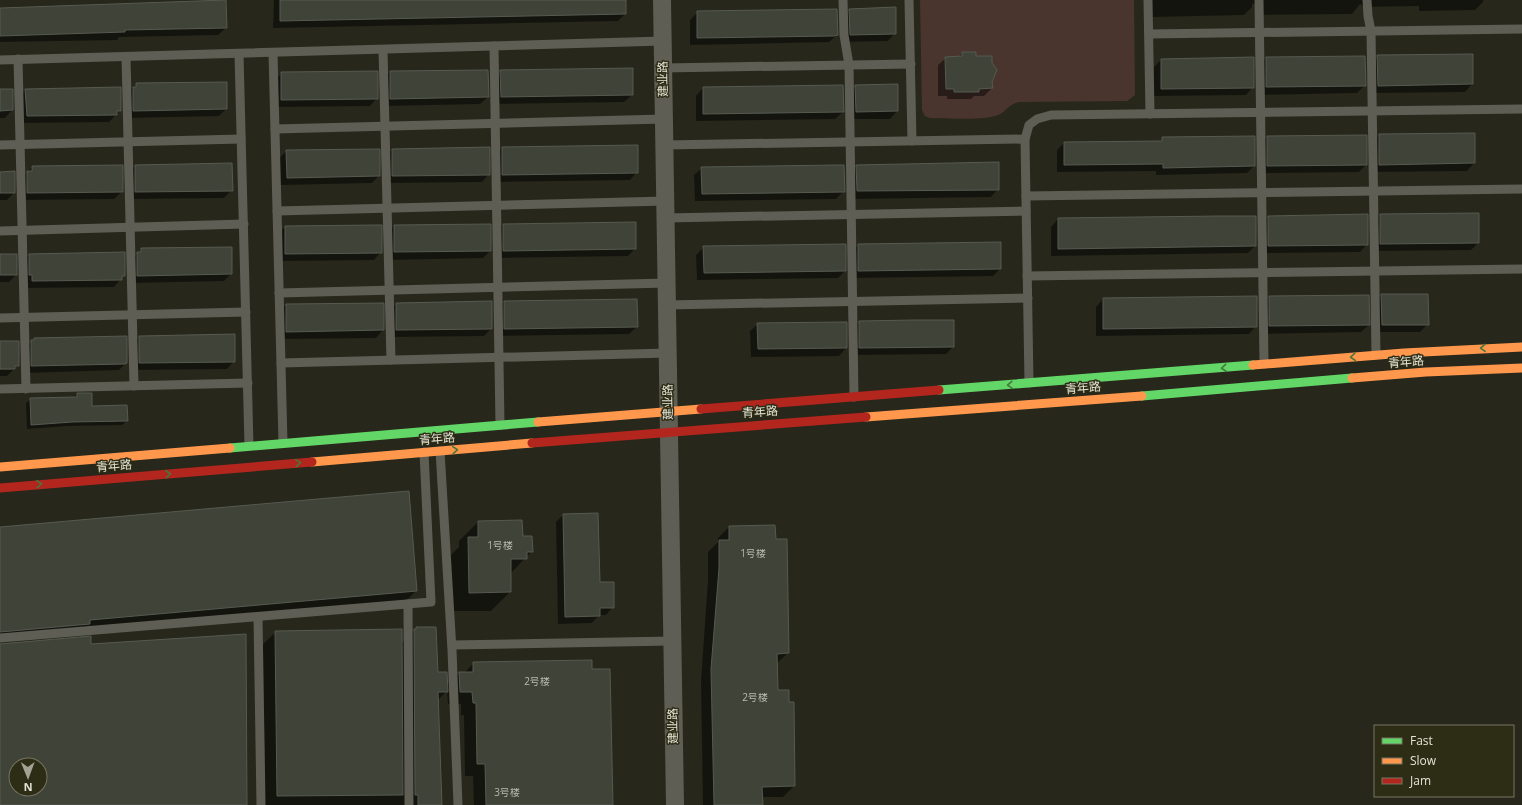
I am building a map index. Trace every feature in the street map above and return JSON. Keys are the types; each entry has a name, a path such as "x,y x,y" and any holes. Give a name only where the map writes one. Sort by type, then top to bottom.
{"street":[{"name":"建业路","path":"662,0 675,805"},
{"name":"青年路","path":"0,467 668,411 1376,355 1460,349 1522,347"},
{"name":"青年路","path":"0,488 669,432 1426,372 1522,368"}],"lane":[{"path":"843,0 844,35 849,65 854,397"},
{"path":"909,0 912,141"},
{"path":"1148,0 1150,114"},
{"path":"1259,0 1264,364"},
{"path":"1368,0 1368,16 1371,32 1376,355"},
{"path":"1149,34 1522,29"},
{"path":"0,60 663,41"},
{"path":"494,46 500,425"},
{"path":"383,50 390,360"},
{"path":"273,53 283,443"},
{"path":"240,54 250,446"},
{"path":"126,57 134,386"},
{"path":"18,60 26,389"},
{"path":"663,68 910,64"},
{"path":"1029,383 1025,139 1028,125 1037,119 1051,115 1522,109"},
{"path":"275,129 664,119"},
{"path":"0,145 242,139"},
{"path":"665,145 1025,139"},
{"path":"1026,196 1522,189"},
{"path":"277,211 496,205 851,214 1026,211"},
{"path":"0,231 244,224"},
{"path":"1027,276 1522,269"},
{"path":"279,293 667,283"},
{"path":"667,304 1028,298"},
{"path":"0,318 246,312"},
{"path":"281,363 668,353"},
{"path":"0,389 248,383"},
{"path":"440,451 452,645 458,805"},
{"path":"0,638 431,602 424,452"},
{"path":"408,604 409,805"},
{"path":"258,617 261,805"},
{"path":"452,645 672,641"}],"shaded area":[{"path":"920,0 1134,0 1135,95 1127,101 1019,102 998,115 984,118 930,118 925,116 922,110"}],"building":[{"path":"226,0 227,28 125,30 125,32 0,36 0,8"},
{"path":"280,0 626,0 626,14 280,21"},
{"path":"896,7 896,34 850,35 849,9"},
{"path":"837,9 838,35 834,36 697,38 697,11"},
{"path":"962,52 976,52 976,56 992,56 992,63 997,70 992,82 993,88 979,89 979,92 954,92 954,89 946,89 945,57 962,56"},
{"path":"1473,54 1473,84 1378,86 1377,55"},
{"path":"1365,56 1366,86 1266,87 1266,57"},
{"path":"1254,57 1254,88 1161,89 1161,59"},
{"path":"633,68 633,95 501,97 500,70"},
{"path":"488,70 489,97 390,99 390,71"},
{"path":"378,71 378,99 281,100 281,72"},
{"path":"227,82 227,109 133,111 133,87 136,87 136,83"},
{"path":"898,84 898,111 856,112 855,85"},
{"path":"843,85 844,112 703,114 703,87"},
{"path":"121,87 121,111 117,111 117,115 27,116 25,89"},
{"path":"0,89 13,89 13,110 0,111"},
{"path":"1475,133 1475,163 1379,165 1379,134"},
{"path":"1367,135 1367,165 1267,166 1267,136"},
{"path":"1255,136 1255,166 1163,168 1163,164 1064,165 1064,142 1162,141 1162,137"},
{"path":"638,145 638,173 502,175 502,147"},
{"path":"490,147 490,175 392,176 392,149"},
{"path":"380,149 380,176 287,178 286,150"},
{"path":"999,162 999,190 857,191 856,165"},
{"path":"232,163 233,191 135,192 135,165"},
{"path":"123,165 123,192 27,193 27,171 32,171 32,166"},
{"path":"844,165 845,192 702,194 701,167"},
{"path":"15,171 15,193 0,193 0,172"},
{"path":"1479,213 1479,243 1380,244 1380,214"},
{"path":"1368,214 1368,245 1268,246 1268,216"},
{"path":"1256,216 1256,246 1058,249 1058,218"},
{"path":"636,222 636,249 503,251 503,224"},
{"path":"491,224 491,251 394,252 394,225"},
{"path":"382,225 382,253 285,254 285,226"},
{"path":"1001,242 1001,269 858,271 858,244"},
{"path":"846,244 846,271 704,273 703,246"},
{"path":"232,247 232,274 137,276 137,252 141,252 141,248"},
{"path":"125,252 125,276 122,276 122,280 32,281 32,275 29,275 29,254"},
{"path":"0,254 17,254 17,275 0,275"},
{"path":"1381,294 1428,294 1429,325 1382,325"},
{"path":"1369,295 1370,325 1269,326 1269,296"},
{"path":"1257,296 1257,327 1103,329 1103,298"},
{"path":"637,299 638,327 504,329 504,301"},
{"path":"492,301 492,329 396,330 396,303"},
{"path":"384,303 384,330 286,332 286,304"},
{"path":"954,320 954,347 859,348 859,321"},
{"path":"847,322 847,348 758,349 757,323"},
{"path":"235,334 235,362 139,363 139,336"},
{"path":"127,336 127,363 125,364 31,366 31,340 34,340 34,338"},
{"path":"0,341 19,341 19,366 15,366 15,369 0,369"},
{"path":"77,393 92,393 92,406 127,405 128,421 72,422 31,425 30,398 77,397"},
{"path":"409,491 417,591 90,620 90,624 0,632 0,527"},
{"path":"598,513 600,582 614,582 614,608 600,608 600,616 565,617 563,514"},
{"path":"522,520 523,536 532,536 533,552 527,552 527,559 511,559 511,592 469,593 468,537 478,537 478,521"},
{"path":"775,525 776,539 787,539 789,653 777,654 778,690 789,690 789,702 794,702 795,786 762,787 763,805 714,805 711,669 719,568 719,540 729,540 729,526"},
{"path":"416,627 436,627 438,672 447,672 448,692 438,692 442,805 418,805 418,795 415,795 414,629 416,629"},
{"path":"402,629 403,795 277,796 275,631"},
{"path":"246,634 247,805 0,805 0,644 91,636 91,644"},
{"path":"592,660 592,669 610,669 613,805 486,805 485,764 477,764 476,703 473,703 472,692 460,692 459,672 473,672 473,662"}],"traffic: fast":[{"path":"939,390 1253,365"},
{"path":"1142,396 1352,378"},
{"path":"230,448 538,422"}],"traffic: slow":[{"path":"1253,365 1404,353 1522,347"},
{"path":"1352,378 1426,372 1522,368"},
{"path":"866,417 1142,396"},
{"path":"538,422 701,409"},
{"path":"312,462 532,443"},
{"path":"0,467 230,448"}],"traffic: jam":[{"path":"701,409 939,390"},
{"path":"532,443 866,417"},
{"path":"0,488 312,462"}]}
